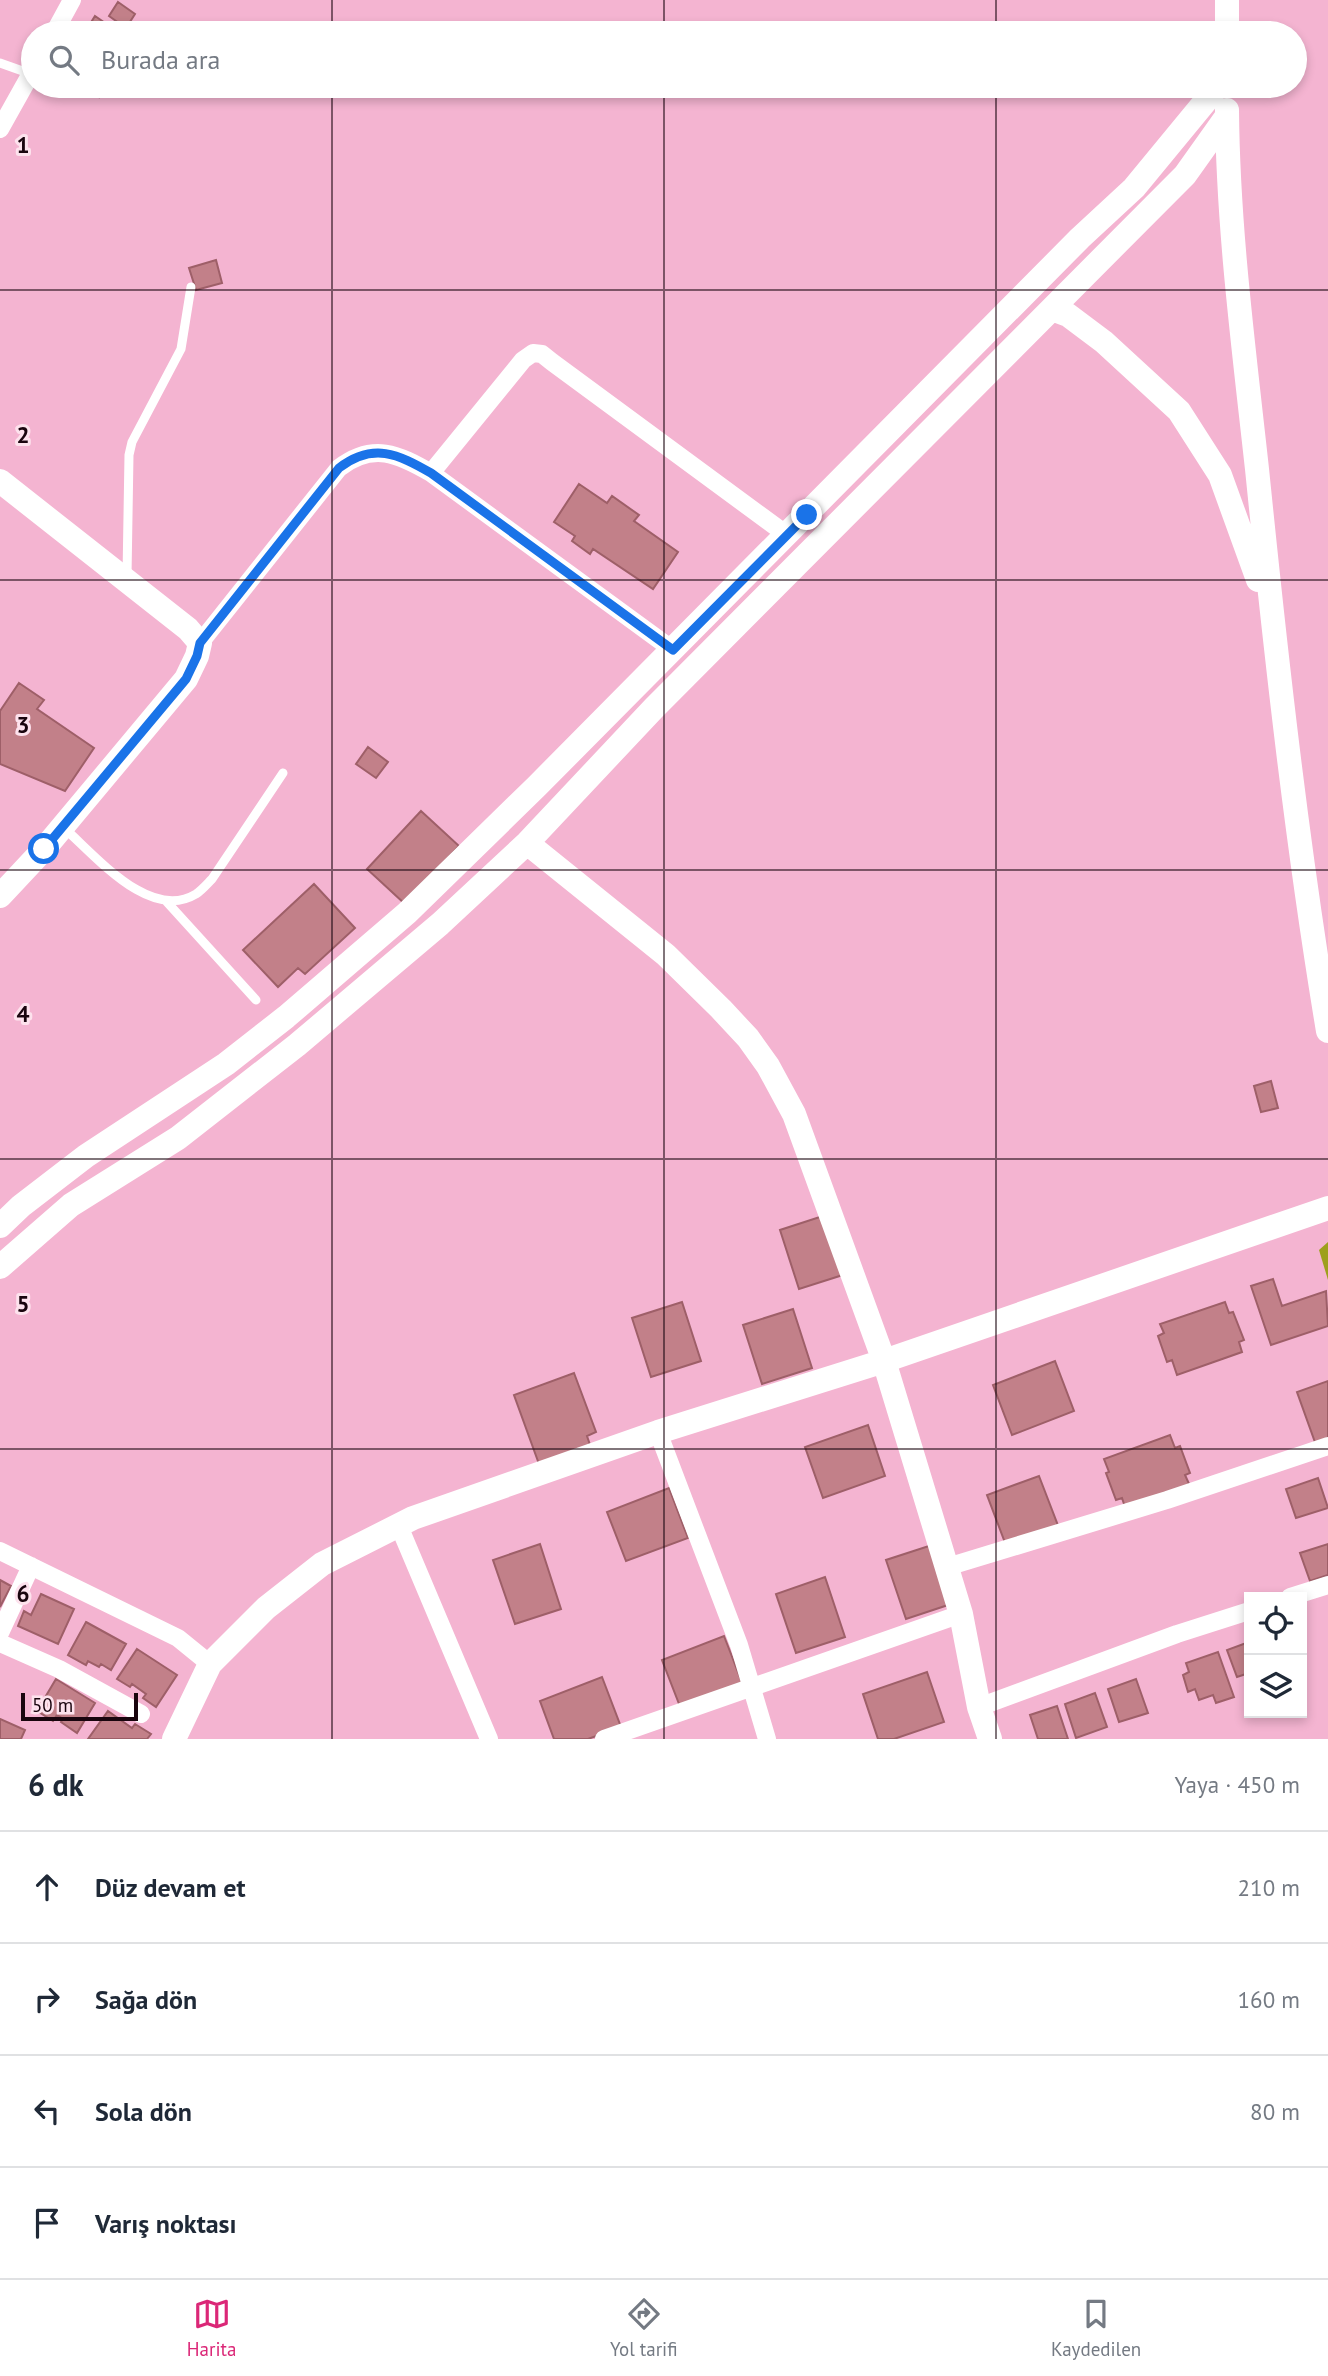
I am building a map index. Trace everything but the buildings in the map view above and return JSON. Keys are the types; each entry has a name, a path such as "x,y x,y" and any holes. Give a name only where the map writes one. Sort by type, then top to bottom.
{"main road":[{"path":"1227,0 1227,21"},
{"path":"0,1226 21,1206 86,1156 226,1064 407,913 673,650 1080,238 1134,188 1208,98"},
{"path":"1227,98 1230,204 1273,623 1307,903 1328,1031"},
{"path":"0,1267 71,1205 178,1138 297,1045 440,924 527,843 654,708 1185,175 1227,116"},
{"path":"1052,309 1068,315 1104,342 1179,411 1220,475 1273,623"},
{"path":"0,481 188,629 200,643 186,679 63,827 0,896"},
{"path":"527,843 666,955 748,1038 794,1114 884,1361 961,1614 979,1707 990,1739"},
{"path":"174,1739 210,1664 266,1608 322,1564 413,1518 658,1432 884,1361 1328,1208"}],"street":[{"path":"61,21 72,0"},
{"path":"0,129 21,92"},
{"path":"431,473 523,359 533,353 542,354 787,535"},
{"path":"200,643 339,468 352,458 370,452 406,459 431,473 673,650"},
{"path":"658,1432 739,1645 767,1739"},
{"path":"947,1567 1167,1500 1328,1446"},
{"path":"399,1525 489,1739"},
{"path":"0,1551 178,1638 210,1664"},
{"path":"0,1633 31,1566"},
{"path":"1306,1592 1328,1585"},
{"path":"979,1707 1177,1634 1244,1613"},
{"path":"604,1739 961,1614"},
{"path":"0,1643 141,1713"}],"lane":[{"path":"0,63 21,69"},
{"path":"127,581 129,455 132,442 181,349 191,287"},
{"path":"63,827 131,887 149,897 166,901 183,900 199,893 212,879 283,773"},
{"path":"166,901 257,1000"}],"shaded area":[{"path":"1328,1242 1328,1280 1319,1250"}],"route":[{"path":"44,849 186,679 200,643 339,468 352,458 370,452 385,453 406,459 431,473 673,650 807,515"}]}
